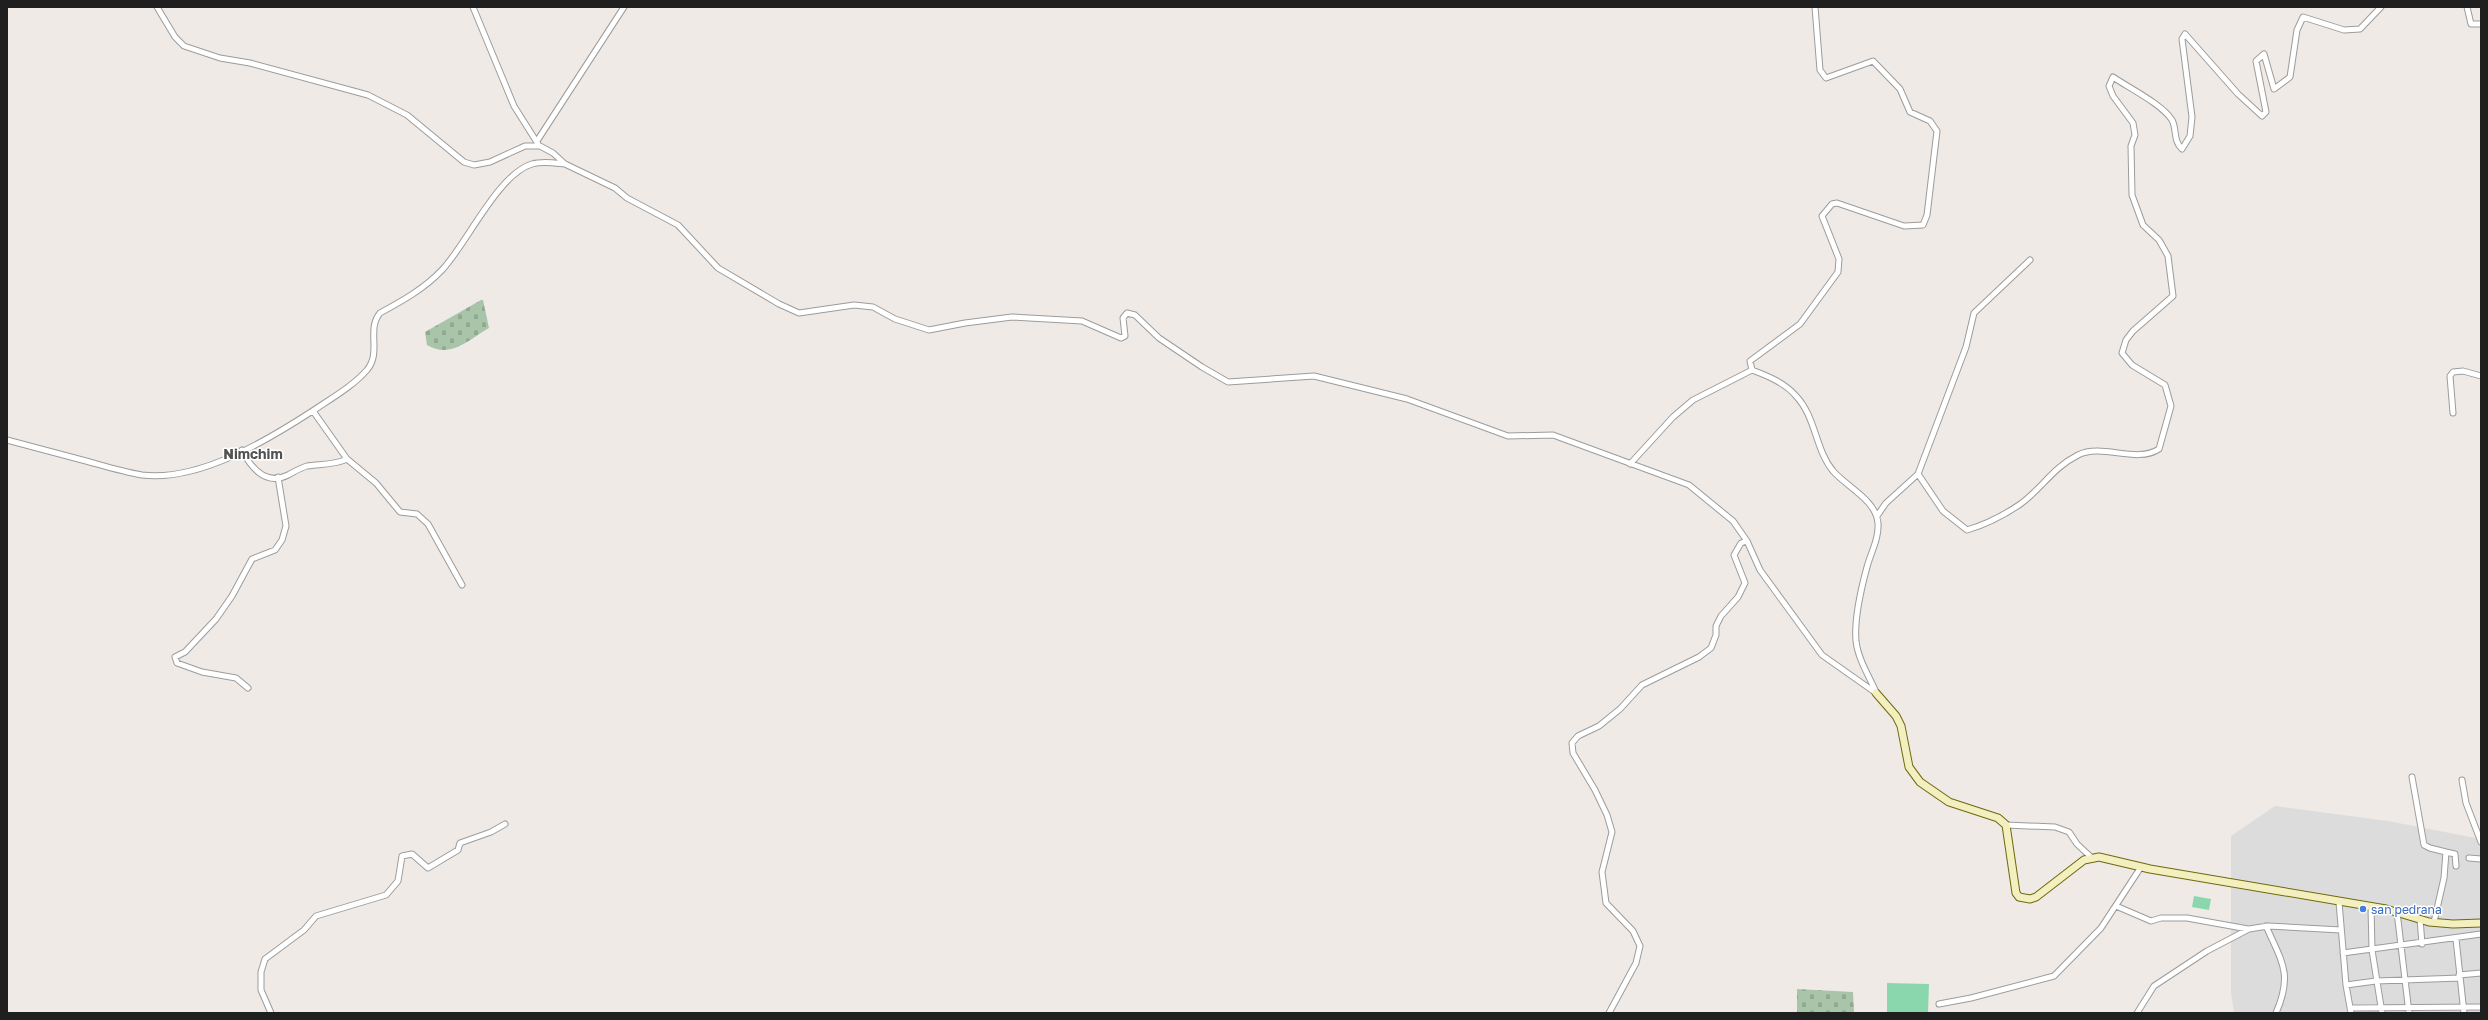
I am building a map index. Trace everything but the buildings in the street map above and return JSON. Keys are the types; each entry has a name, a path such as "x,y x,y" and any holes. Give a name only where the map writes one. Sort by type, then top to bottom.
{"street":[{"path":"157,7 175,37 184,46 220,58 250,62 368,94 407,115 464,162 474,165 490,162 526,146 538,144 624,7"},
{"path":"473,7 514,106 538,144 553,153 565,164 615,188 627,198 678,225 718,268 779,304 799,313 860,306 873,307 895,319 929,330 965,323 1012,318 1082,321 1121,338 1125,336 1124,318 1127,313 1135,315 1159,338 1202,367 1228,382 1314,376 1407,398 1508,436 1553,435 1689,485 1733,521 1747,541 1760,570 1822,655 1876,693 1896,716 1901,726 1909,767 1920,782 1949,802 1998,818 2006,825 2056,827 2069,832 2077,844 2092,858"},
{"path":"1752,370 1750,361 1800,324 1838,272 1840,266 1837,254 1822,216 1832,204 1837,204 1904,226 1923,225 1927,215 1937,131 1930,121 1910,112 1900,89 1873,61 1826,78 1820,70 1815,7"},
{"path":"1918,474 1943,511 1967,530 2020,504 2050,474 2078,455 2085,453 2112,452 2148,455 2159,449 2171,406 2165,385 2132,365 2122,353 2126,340 2133,331 2173,296 2171,274 2168,256 2159,240 2143,225 2132,195 2131,146 2135,135 2133,123 2113,96 2108,86 2109,82 2113,77 2155,105 2172,120 2178,146 2182,149 2190,136 2192,117 2182,39 2185,34 2238,94 2262,116 2266,112 2256,61 2264,54 2274,89 2290,77 2297,30 2303,17 2344,30 2360,29 2381,7"},
{"path":"2467,7 2471,24 2481,24"},
{"path":"7,440 142,475 173,475 202,468 273,436 313,411 356,381 368,369 374,360 375,318 380,313 427,285 444,269 492,199 513,176 530,164 546,162 565,164"},
{"path":"1876,516 1886,503 1918,474 1966,347 1974,313 2030,260"},
{"path":"1630,464 1673,417 1694,400 1752,370"},
{"path":"1752,370 1787,387 1796,396 1809,416 1820,447 1829,465 1861,496 1876,516 1877,533 1864,576 1856,630 1859,655 1876,693"},
{"path":"2453,413 2450,376 2453,372 2463,371 2481,376"},
{"path":"313,411 347,459 376,483 400,512 411,512 422,517 433,531 462,585"},
{"path":"242,450 254,470 264,477 287,476 306,467 347,459"},
{"path":"248,688 236,678 187,668 176,663 175,656 185,652 216,619 232,596 252,559 275,550 282,540 286,526 278,477"},
{"path":"1609,1013 1636,963 1640,946 1633,931 1606,903 1602,872 1612,832 1607,815 1573,753 1572,743 1578,736 1599,726 1620,709 1642,685 1699,657 1711,648 1716,635 1716,626 1721,616 1738,597 1745,583 1734,555 1741,543 1747,541"},
{"path":"2412,777 2424,844 2430,848 2455,854 2456,866"},
{"path":"2462,780 2466,803 2481,842"},
{"path":"271,1013 261,990 261,972 265,959 304,930 316,916 386,895 398,881 402,856 412,854 428,868 458,850 460,843 491,832 505,824"},
{"path":"2006,825 2016,893 2019,897 2030,899 2084,860 2099,857 2141,867 2372,907 2434,922 2481,923"},
{"path":"2434,922 2444,878 2446,852"},
{"path":"2469,858 2481,859"},
{"path":"1938,1004 2047,980 2054,976 2095,935 2141,867"},
{"path":"2339,902 2346,985 2351,1011 2408,1007 2464,1010 2481,1007"},
{"path":"2116,906 2151,921 2161,918 2187,918 2249,929"},
{"path":"2372,907 2372,950 2381,1010"},
{"path":"2397,912 2409,1013"},
{"path":"2420,919 2422,944"},
{"path":"2137,1013 2154,986 2208,951 2249,929 2266,926 2341,930"},
{"path":"2266,926 2286,976 2284,995 2276,1013"},
{"path":"2343,953 2422,944 2481,934"},
{"path":"2456,939 2464,1010"},
{"path":"2346,985 2376,981 2460,977 2481,973"}],"shaded area":[{"path":"2275,806 2388,821 2481,839 2481,1013 2234,1013 2231,993 2231,836"}],"green space":[{"path":"483,300 489,328 452,349 436,349 427,345 425,332"},
{"path":"2194,896 2211,899 2209,910 2192,907"},
{"path":"1887,983 1929,984 1928,1013 1887,1013"},
{"path":"1797,989 1853,992 1854,1013 1797,1013"}],"place":[{"name":"san pedrana","path":"2363,909"}],"district":[{"name":"Nimchim","path":"253,453"}]}
